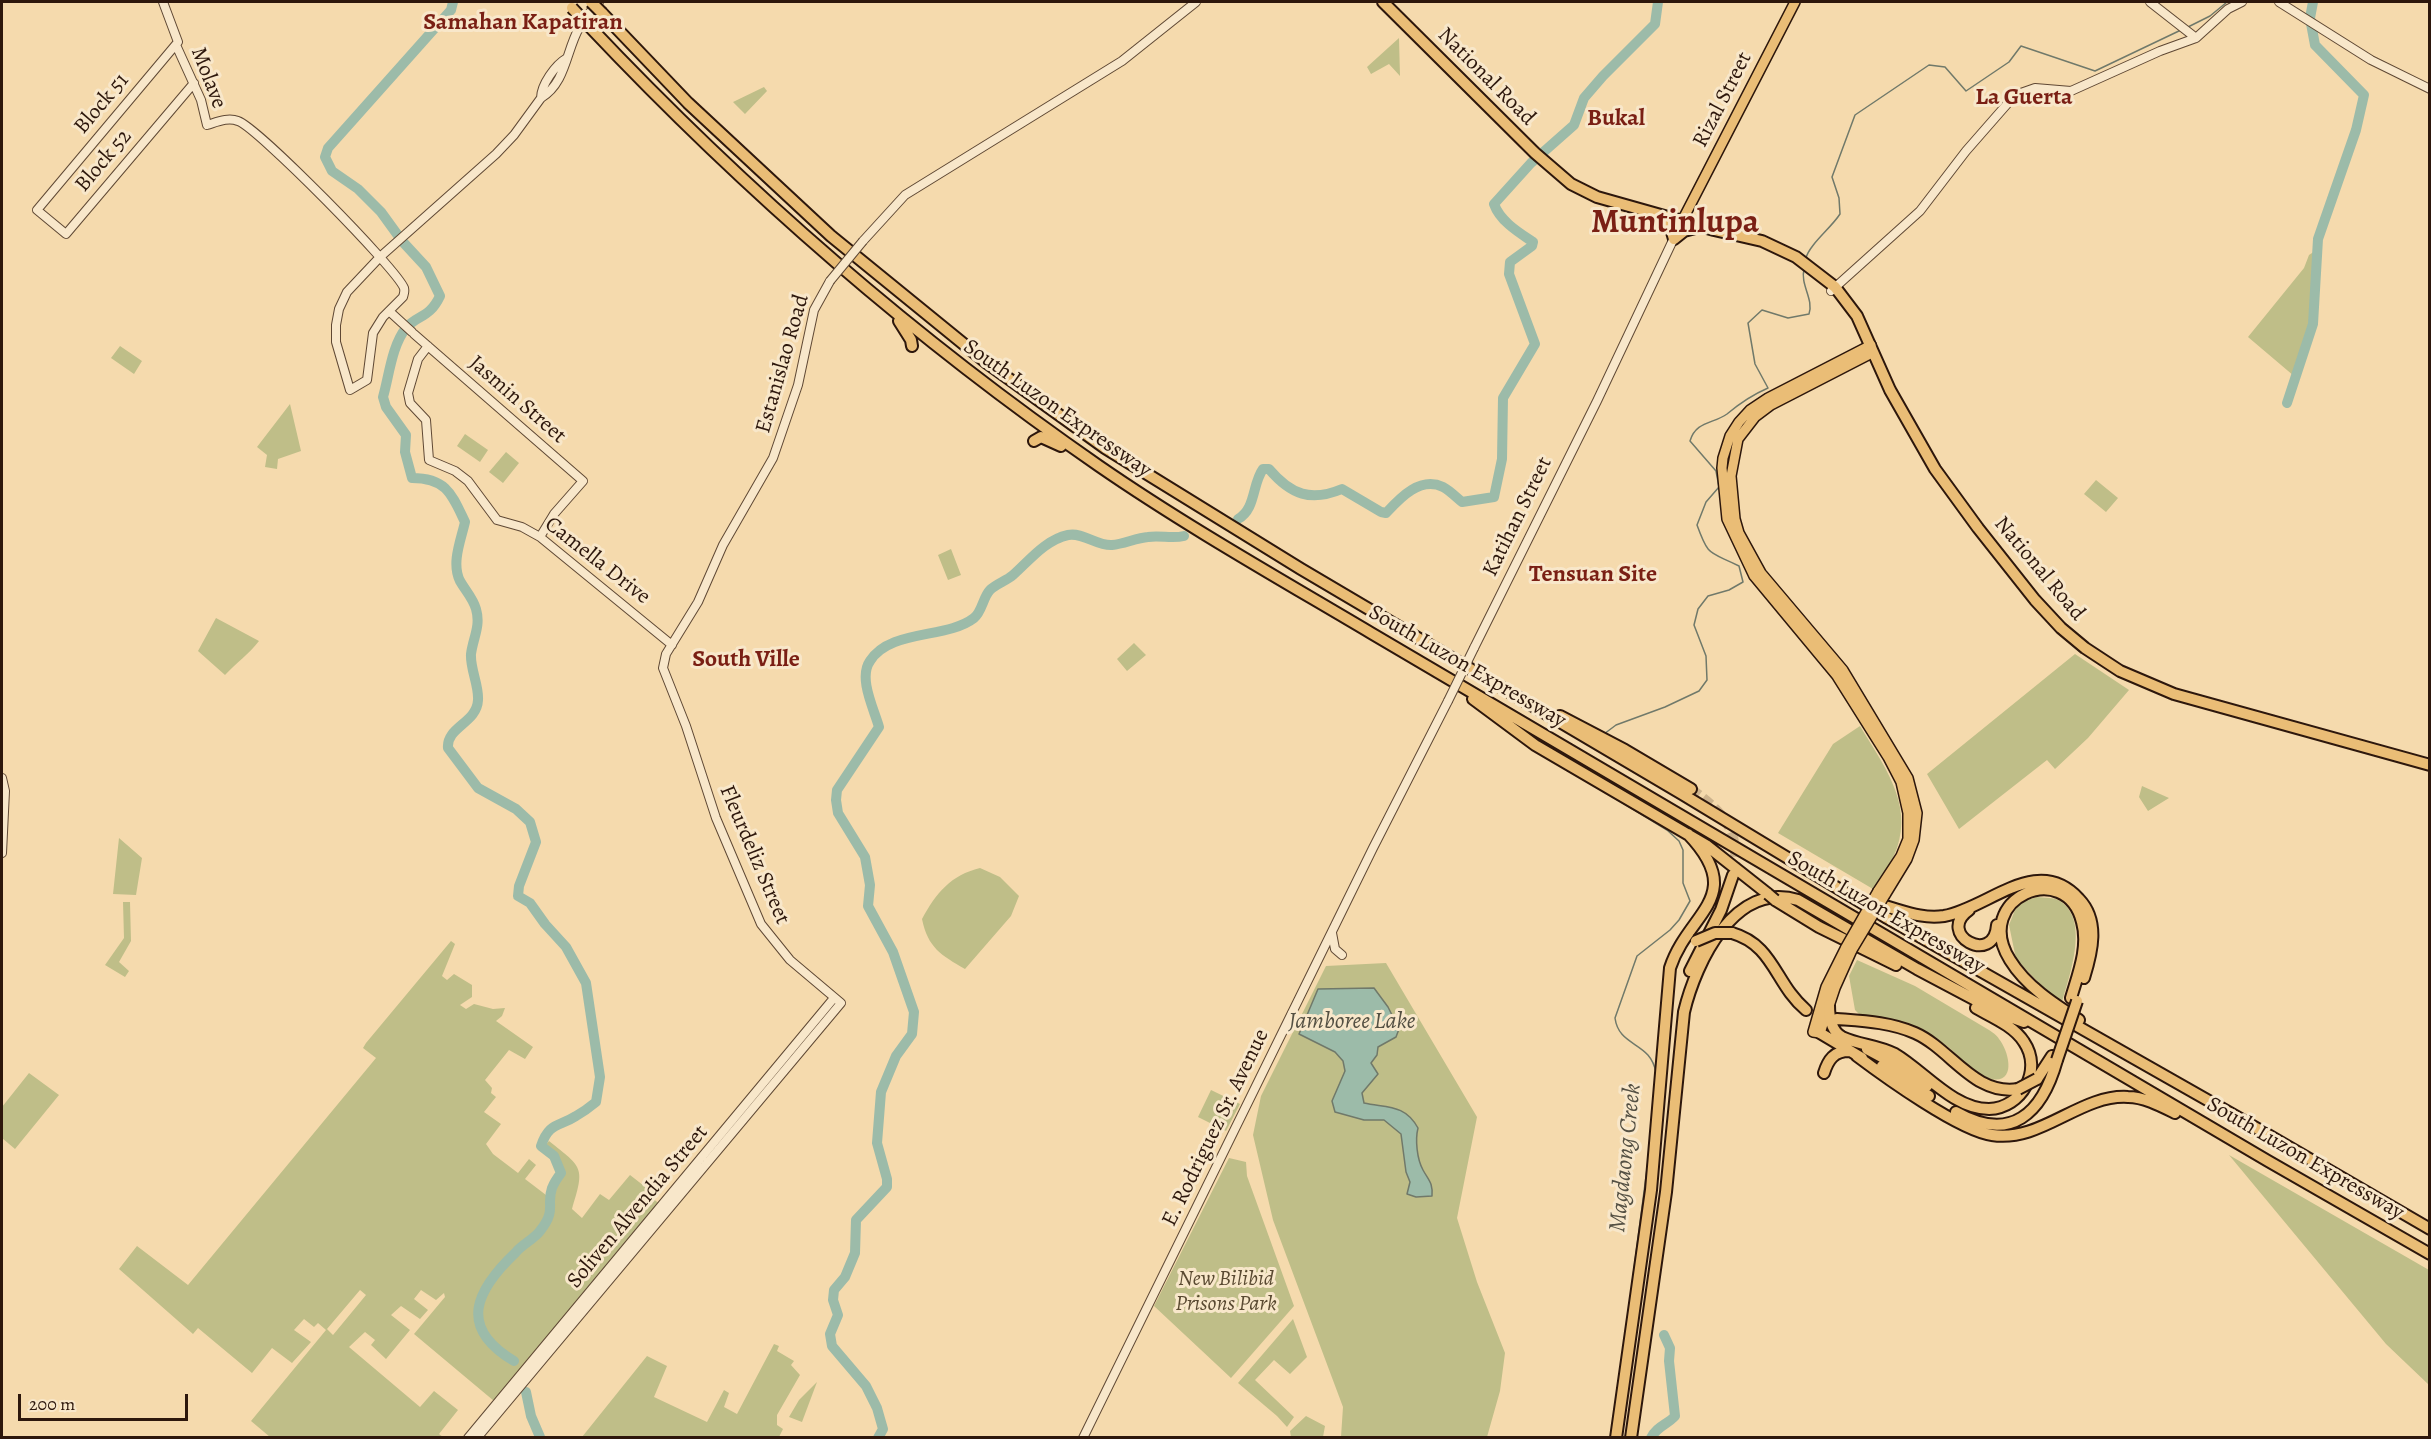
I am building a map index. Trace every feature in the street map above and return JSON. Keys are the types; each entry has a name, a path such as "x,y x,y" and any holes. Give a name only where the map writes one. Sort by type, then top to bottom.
{"highway":[{"name":"South Luzon Expressway","path":"591,2 601,7 688,103 801,210 904,297 1042,404 1105,448 1233,528 1860,902 2430,1229"},
{"name":"National Road","path":"1383,2 1538,156 1571,184 1597,197 1661,215 1736,229 1740,234"},
{"name":"South Luzon Expressway","path":"569,5 631,70 754,189 858,283 972,374 1101,467 1222,544 1432,669 2430,1254"},
{"name":"National Road","path":"1564,176 1684,218 1703,227 1762,241 1807,264 1832,287 1870,348 1897,405 1935,469 1978,528 2035,600 2076,641 2120,671 2174,694 2430,765"},
{"path":"1661,215 1669,222 1674,239 1684,231 1703,227"},
{"path":"891,309 911,340 912,346"},
{"path":"1034,441 1041,437 1053,441 1101,467"},
{"path":"1432,669 1535,745 1713,850 1772,897 1819,927 1965,1001"},
{"path":"1520,699 1572,721 1691,789"},
{"path":"1616,1437 1651,1190 1669,974 1675,954 1707,908 1713,889 1709,859 1688,834"},
{"path":"1673,1116 1675,1037 1680,999 1687,977 1721,910 1734,875"},
{"path":"1824,1073 1827,1063 1834,1055 1853,1054 1885,1067 1961,1115 1977,1122 1995,1125 2018,1120 2033,1110 2048,1087 2074,1000 2089,962 2093,935 2089,914 2079,899 2061,885 2040,880 2016,886 1946,915 1929,916 1860,902"},
{"path":"1982,902 1963,915 1958,924 1958,930 1963,939 1974,945 1984,945 1993,940 2001,910 2029,891 2049,890 2066,897 2079,913 2083,924 2084,946 2074,1000"},
{"path":"1631,1437 1654,1286 1682,1022 1689,992 1711,947 1731,920 1746,906 1769,897 1786,897 1803,902 1917,969 2002,1014 2053,1033"},
{"path":"2015,899 2007,908 2001,924 2002,940 2009,958 2038,991 2086,1024 2107,1043"},
{"path":"1669,974 1684,951 1696,941 1715,933 1732,933 1747,938 1761,949 1788,991 1806,1010"},
{"path":"1840,1040 1878,1046 1893,1053 1970,1105 1984,1108 2002,1107 2016,1099 2027,1085 2031,1070 2029,1051 2023,1041 2012,1030 1917,969"},
{"path":"1828,1005 1831,1023 1840,1040 1853,1054 1929,1104 1972,1129 1990,1135 2022,1133 2097,1102 2120,1097 2135,1097 2204,1123"},
{"path":"1837,1019 1887,1024 1916,1033 1940,1048 1980,1083 1999,1090 2018,1089 2037,1079 2055,1058"},
{"path":"1818,1029 1892,1062 1965,1110 1982,1118 1994,1120 2016,1116 2034,1101 2055,1058"}],"main road":[{"name":"Rizal Street","path":"1684,218 1795,2"},
{"path":"1818,1029 1826,987 1882,893 1907,859 1914,840 1917,813 1908,778 1843,670 1761,573 1739,533 1735,519 1731,476 1738,439 1755,417 1771,405 1870,348"},
{"path":"1818,1029 1849,948"}],"street":[{"name":"Molave","path":"163,2 203,108 207,125 232,119 247,126 296,169 380,257"},
{"name":"Estanislao Road","path":"672,645 698,602 723,544 772,458 798,385 814,310 830,281 905,195 1113,67 1152,39 1196,2"},
{"path":"2150,2 2194,37"},
{"path":"1832,287 1920,211 1966,150 2015,95 2035,88 2071,91 2194,37 2228,9 2241,2"},
{"path":"2279,2 2379,64 2430,89"},
{"path":"380,257 404,290 400,300 388,311 373,333 367,380 350,390 336,342 339,309 347,292 380,257 505,145 541,98 547,94 566,66 579,28 601,7"},
{"name":"Block 51","path":"37,210 177,44"},
{"name":"Block 52","path":"37,210 66,234 194,83"},
{"name":"Katihan Street","path":"1380,835 1597,401 1684,218"},
{"name":"Jasmin Street","path":"388,311 583,481 554,513 540,537"},
{"name":"Camella Drive","path":"428,346 418,359 408,393 410,403 426,420 429,460 455,471 468,481 497,520 522,527 540,537 672,645"},
{"name":"Fleurdeliz Street","path":"672,645 664,660 663,668 680,716 683,718 730,855 761,924 780,950 837,1001"},
{"path":"2,778 5,791 2,853"},
{"name":"E. Rodriguez Sr. Avenue","path":"1083,1437 1380,835"},
{"path":"1332,933 1335,948 1342,955"},
{"name":"Soliven Alvendia Street","path":"468,1437 837,1001"},
{"name":"Soliven Alvendia Street","path":"477,1437 837,1001"}],"green space":[{"path":"1399,38 1400,76 1389,64 1371,74 1367,67"},
{"path":"764,87 767,91 745,114 733,102"},
{"path":"2315,251 2311,322 2294,376 2248,337 2304,268 2309,255"},
{"path":"120,346 142,361 134,374 111,358"},
{"path":"290,404 301,451 278,459 277,469 265,467 267,455 257,447"},
{"path":"465,434 488,450 480,462 457,446"},
{"path":"506,452 519,463 503,483 489,472"},
{"path":"2096,480 2118,498 2106,512 2084,494"},
{"path":"951,549 961,575 948,580 938,555"},
{"path":"216,618 259,641 225,675 198,651"},
{"path":"1134,643 1146,655 1127,671 1117,659"},
{"path":"2075,654 2129,690 2088,738 2055,769 2047,760 1959,829 1927,774"},
{"path":"1860,726 1893,784 1901,815 1901,831 1897,848 1890,864 1873,889 1778,833 1833,744"},
{"path":"2142,786 2169,798 2148,811 2139,797"},
{"path":"119,838 142,858 136,895 113,894"},
{"path":"980,868 1000,877 1019,896 1011,916 965,969 937,950 928,937 922,919 945,886 961,875"},
{"path":"2037,897 2060,901 2069,910 2074,922 2075,951 2061,1006 2016,959 2009,925 2015,910 2023,901"},
{"path":"123,902 130,902 131,941 119,962 129,971 125,977 105,965 124,938"},
{"path":"451,941 455,944 442,976 447,980 454,974 472,985 472,997 460,1005 466,1009 474,1004 493,1009 505,1008 502,1016 496,1021 533,1047 525,1059 509,1050 485,1080 492,1088 491,1093 496,1097 484,1112 501,1124 486,1144 493,1154 518,1173 529,1159 536,1165 525,1179 546,1195 561,1173 554,1156 543,1148 549,1141 569,1157 578,1169 579,1184 572,1209 582,1218 600,1194 609,1200 630,1175 648,1189 645,1193 660,1204 494,1401 414,1334 445,1297 444,1293 436,1300 421,1290 414,1299 428,1310 420,1319 401,1306 391,1315 410,1330 386,1359 371,1345 375,1340 365,1332 349,1347 420,1407 434,1391 458,1410 439,1434 443,1437 270,1437 251,1421 326,1330 318,1323 314,1327 304,1319 294,1330 311,1342 292,1363 272,1348 252,1373 198,1328 193,1334 119,1269 137,1246 188,1285 376,1058 363,1048","holes":["360,1290 366,1295 333,1335 327,1329"]},
{"path":"1857,960 1915,986 1994,1034 2003,1044 2008,1058 2008,1072 2005,1077 1991,1079 1978,1074 1947,1046 1917,1029 1885,1019 1861,1016 1855,1010 1849,976"},
{"path":"1386,963 1477,1117 1457,1218 1477,1282 1505,1353 1500,1391 1487,1437 1341,1437 1343,1407 1273,1220 1253,1135 1261,1096 1326,966"},
{"path":"29,1073 59,1095 15,1149 2,1138 2,1107"},
{"path":"1211,1090 1240,1104 1226,1131 1198,1117"},
{"path":"2229,1155 2429,1270 2429,1385 2386,1344"},
{"name":"New Bilibid Prisons Park","path":"1229,1158 1246,1162 1247,1176 1294,1306 1231,1378 1154,1306"},
{"path":"1293,1319 1307,1357 1290,1374 1274,1360 1255,1380 1294,1417 1287,1427 1238,1383"},
{"path":"774,1344 779,1346 777,1351 794,1361 791,1365 800,1375 777,1415 777,1425 783,1429 779,1437 582,1437 647,1356 667,1366 654,1397 707,1422 724,1390 729,1393 724,1407 737,1414"},
{"path":"817,1382 802,1422 789,1417 799,1400"},
{"path":"1306,1416 1325,1426 1323,1437 1291,1437 1290,1431"}],"water":[{"name":"Jamboree Lake","path":"1374,988 1388,1007 1399,1029 1396,1037 1378,1047 1377,1055 1371,1063 1378,1074 1362,1093 1364,1103 1395,1108 1413,1120 1418,1128 1419,1160 1431,1185 1432,1196 1416,1197 1407,1194 1410,1182 1406,1172 1401,1134 1384,1120 1364,1120 1335,1112 1332,1101 1345,1071 1343,1061 1335,1052 1299,1034 1318,989"}],"waterway":[{"path":"453,2 451,10 328,148 325,157 332,171 358,189 381,212 402,241 426,267 440,296 432,309 410,324 401,335 394,352 383,397 386,407 406,435 405,452 412,478 433,481 441,485 452,496 465,522 456,567 460,581 473,601 477,615 471,654 478,700 473,714 452,735 448,748 478,788 516,809 530,822 536,842 519,886 518,896 530,903 566,947 586,983 600,1077 596,1102 555,1126 544,1138 541,1146 554,1156 561,1173 550,1194 550,1213 538,1234 519,1249 491,1280 483,1294 479,1308 479,1322 485,1335 496,1348 514,1361"},
{"path":"1238,519 1248,509 1263,469 1269,469 1285,485 1302,494 1321,495 1342,489 1386,513 1411,490 1426,484 1443,487 1462,502 1494,497 1502,459 1503,398 1535,344 1509,274 1510,262 1532,246 1533,242 1505,221 1494,204 1531,163 1574,125 1584,98 1655,24 1658,2"},
{"name":"Magdaong Creek","path":"2186,28 2210,16 2227,2"},
{"path":"2287,403 2313,324 2318,239 2356,130 2364,95 2315,45 2310,18 2313,2"},
{"name":"Magdaong Creek","path":"1806,258 1811,248 1840,214 1839,198 1832,177 1855,115 1929,65 1945,67 1966,91 2009,62 2021,46 2095,71 2181,30"},
{"name":"Magdaong Creek","path":"1604,734 1616,725 1665,707 1699,691 1707,680 1706,656 1694,625 1698,609 1708,596 1729,590 1743,582 1739,566 1711,552 1704,543 1697,525 1706,502 1719,487 1716,471 1690,441 1701,426 1722,417 1768,388 1755,364 1748,323 1762,310 1788,318 1809,314 1810,303 1804,281 1804,269"},
{"path":"878,1438 883,1429 877,1408 866,1386 832,1346 830,1334 838,1315 833,1300 834,1290 845,1277 855,1253 856,1220 887,1187 877,1143 881,1092 896,1056 912,1034 914,1012 893,952 868,906 870,885 865,857 838,813 836,800 837,790 879,727 866,685 867,668 879,651 891,644 963,625 974,618 990,590 1013,575 1052,541 1074,535 1112,545 1148,537 1184,536"},
{"name":"Magdaong Creek","path":"1610,795 1667,830 1679,841 1683,850 1683,883 1690,901 1670,930 1637,956 1615,1018 1622,1035 1648,1055 1656,1073"},
{"name":"Magdaong Creek","path":"1632,1284 1648,1161"},
{"name":"Magdaong Creek","path":"1651,1438 1675,1416 1669,1361 1670,1348 1664,1335"},
{"path":"526,1392 531,1416 540,1437"}],"tunnel":[{"path":"1691,789 1713,807 1728,825 1735,847 1734,875"}],"district":[{"name":"Samahan Kapatiran","path":"523,23"},
{"name":"La Guerta","path":"2024,98"},
{"name":"Bukal","path":"1616,119"},
{"name":"Muntinlupa","path":"1675,224"},
{"name":"Tensuan Site","path":"1593,575"},
{"name":"South Ville","path":"746,660"}]}
